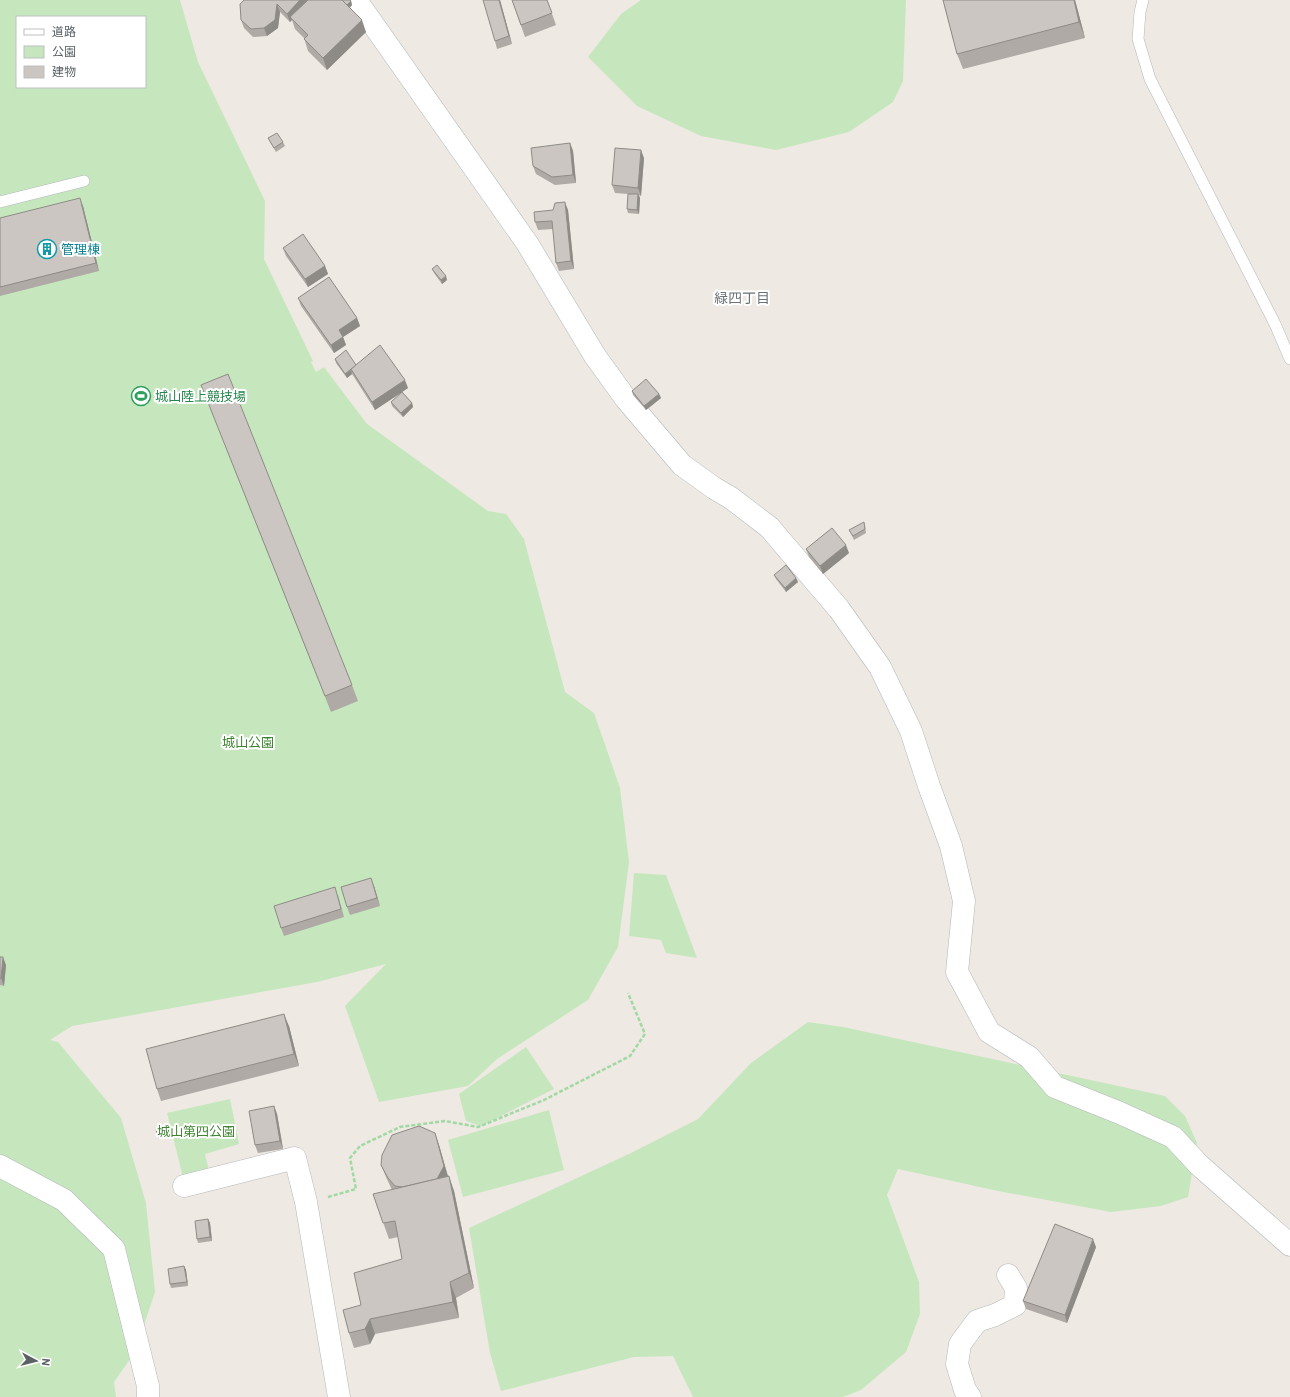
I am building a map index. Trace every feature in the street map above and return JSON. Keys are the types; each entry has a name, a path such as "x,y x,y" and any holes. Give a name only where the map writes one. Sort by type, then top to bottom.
{"street":[{"path":"356,0 527,244 595,356 626,399 682,465 714,488 731,498 769,527 839,609 880,667 911,731 929,786 952,846 964,901 957,972 989,1032 1029,1056 1055,1087 1120,1112 1173,1137 1199,1164 1290,1245"},
{"path":"184,1186 295,1158 306,1202 339,1397"},
{"path":"0,1166 64,1200 114,1249 132,1316 148,1386 148,1397"},
{"path":"970,1397 965,1390 957,1364 960,1344 976,1321 995,1315 1015,1305 1016,1288 1008,1274"}],"lane":[{"path":"1143,0 1138,39 1150,79 1275,324 1290,359"},
{"path":"0,202 84,181"}],"path":[{"path":"306,1202 356,1189 350,1158 360,1146 400,1127 445,1121 478,1127 544,1100 630,1056 645,1034 628,994"}],"green space":[{"name":"城山陸上競技場","path":"0,0 180,0 198,62 265,201 264,259 313,361 311,362 316,372 324,367 367,424 488,511 506,514 524,539 565,692 594,713 620,788 629,862 618,947 588,1000 497,1059 468,1086 379,1102 345,1006 386,964 317,982 72,1026 50,1040 58,1042 121,1118 146,1203 155,1292 135,1352 114,1382 116,1397 0,1397"},
{"path":"641,0 906,0 903,81 893,102 849,132 776,150 701,136 637,106 588,57 621,14"},
{"path":"634,873 666,875 697,958 666,953 661,940 629,936"},
{"path":"808,1022 843,1027 1165,1096 1185,1116 1197,1143 1188,1197 1161,1206 1111,1212 998,1191 898,1169 887,1195 919,1282 920,1314 906,1352 861,1390 843,1397 693,1397 673,1356 634,1357 501,1391 490,1353 469,1228 631,1153 698,1119 751,1063"},
{"path":"526,1047 554,1089 481,1126 466,1121 459,1094"},
{"name":"城山第四公園","path":"230,1099 239,1144 205,1154 209,1171 183,1177 167,1113"},
{"path":"549,1110 564,1170 463,1197 448,1140"}],"building":[{"path":"244,0 300,0 287,14 277,4 275,20 264,28 251,29 241,20 240,4"},
{"path":"308,0 342,0 362,20 323,58 304,39 308,35 290,17"},
{"path":"342,0 350,0 351,1 347,5"},
{"path":"483,0 499,0 509,36 495,41"},
{"path":"512,0 547,0 552,13 521,25"},
{"path":"943,0 1074,0 1079,22 957,54"},
{"path":"277,133 283,142 274,148 268,138"},
{"path":"570,143 573,175 552,177 533,166 531,148"},
{"path":"615,148 641,150 638,188 612,185"},
{"path":"628,194 638,194 637,210 627,209"},
{"name":"管理棟","path":"80,198 96,263 0,287 0,218"},
{"path":"565,202 571,261 556,263 552,221 535,222 534,212 553,210 555,203"},
{"path":"303,234 325,266 305,279 283,248"},
{"path":"437,265 446,276 441,280 432,269"},
{"path":"329,277 357,318 339,330 343,337 331,345 298,298"},
{"path":"380,345 405,380 372,402 351,369"},
{"path":"346,350 356,365 345,374 335,359"},
{"path":"228,374 352,685 325,696 201,385"},
{"path":"646,379 659,394 644,406 632,391"},
{"path":"402,392 412,403 401,413 391,402"},
{"path":"864,522 865,529 853,536 849,530"},
{"path":"832,528 846,545 820,566 806,549"},
{"path":"786,565 796,578 785,588 774,575"},
{"path":"371,878 377,898 347,907 341,887"},
{"path":"335,887 341,909 281,928 274,906"},
{"path":"0,957 3,957 1,978 0,978"},
{"path":"284,1014 294,1054 157,1089 146,1049"},
{"path":"274,1106 280,1141 255,1145 249,1111"},
{"path":"419,1126 435,1133 444,1166 437,1179 402,1187 395,1186 388,1178 381,1165 382,1155 392,1135"},
{"path":"166,1127 167,1133 157,1134 156,1129"},
{"path":"449,1176 469,1273 450,1282 453,1302 370,1319 365,1329 349,1333 343,1310 361,1305 354,1273 402,1259 395,1221 383,1223 373,1194"},
{"path":"208,1219 210,1237 197,1239 195,1221"},
{"path":"1055,1224 1093,1239 1065,1315 1023,1301"},
{"path":"184,1266 187,1282 170,1284 168,1269"}],"place":[{"name":"管理棟","path":"47,249"},
{"name":"城山陸上競技場","path":"141,396"}],"district":[{"name":"緑四丁目","path":"742,297"}],"park label":[{"name":"城山公園","path":"248,742"}]}
